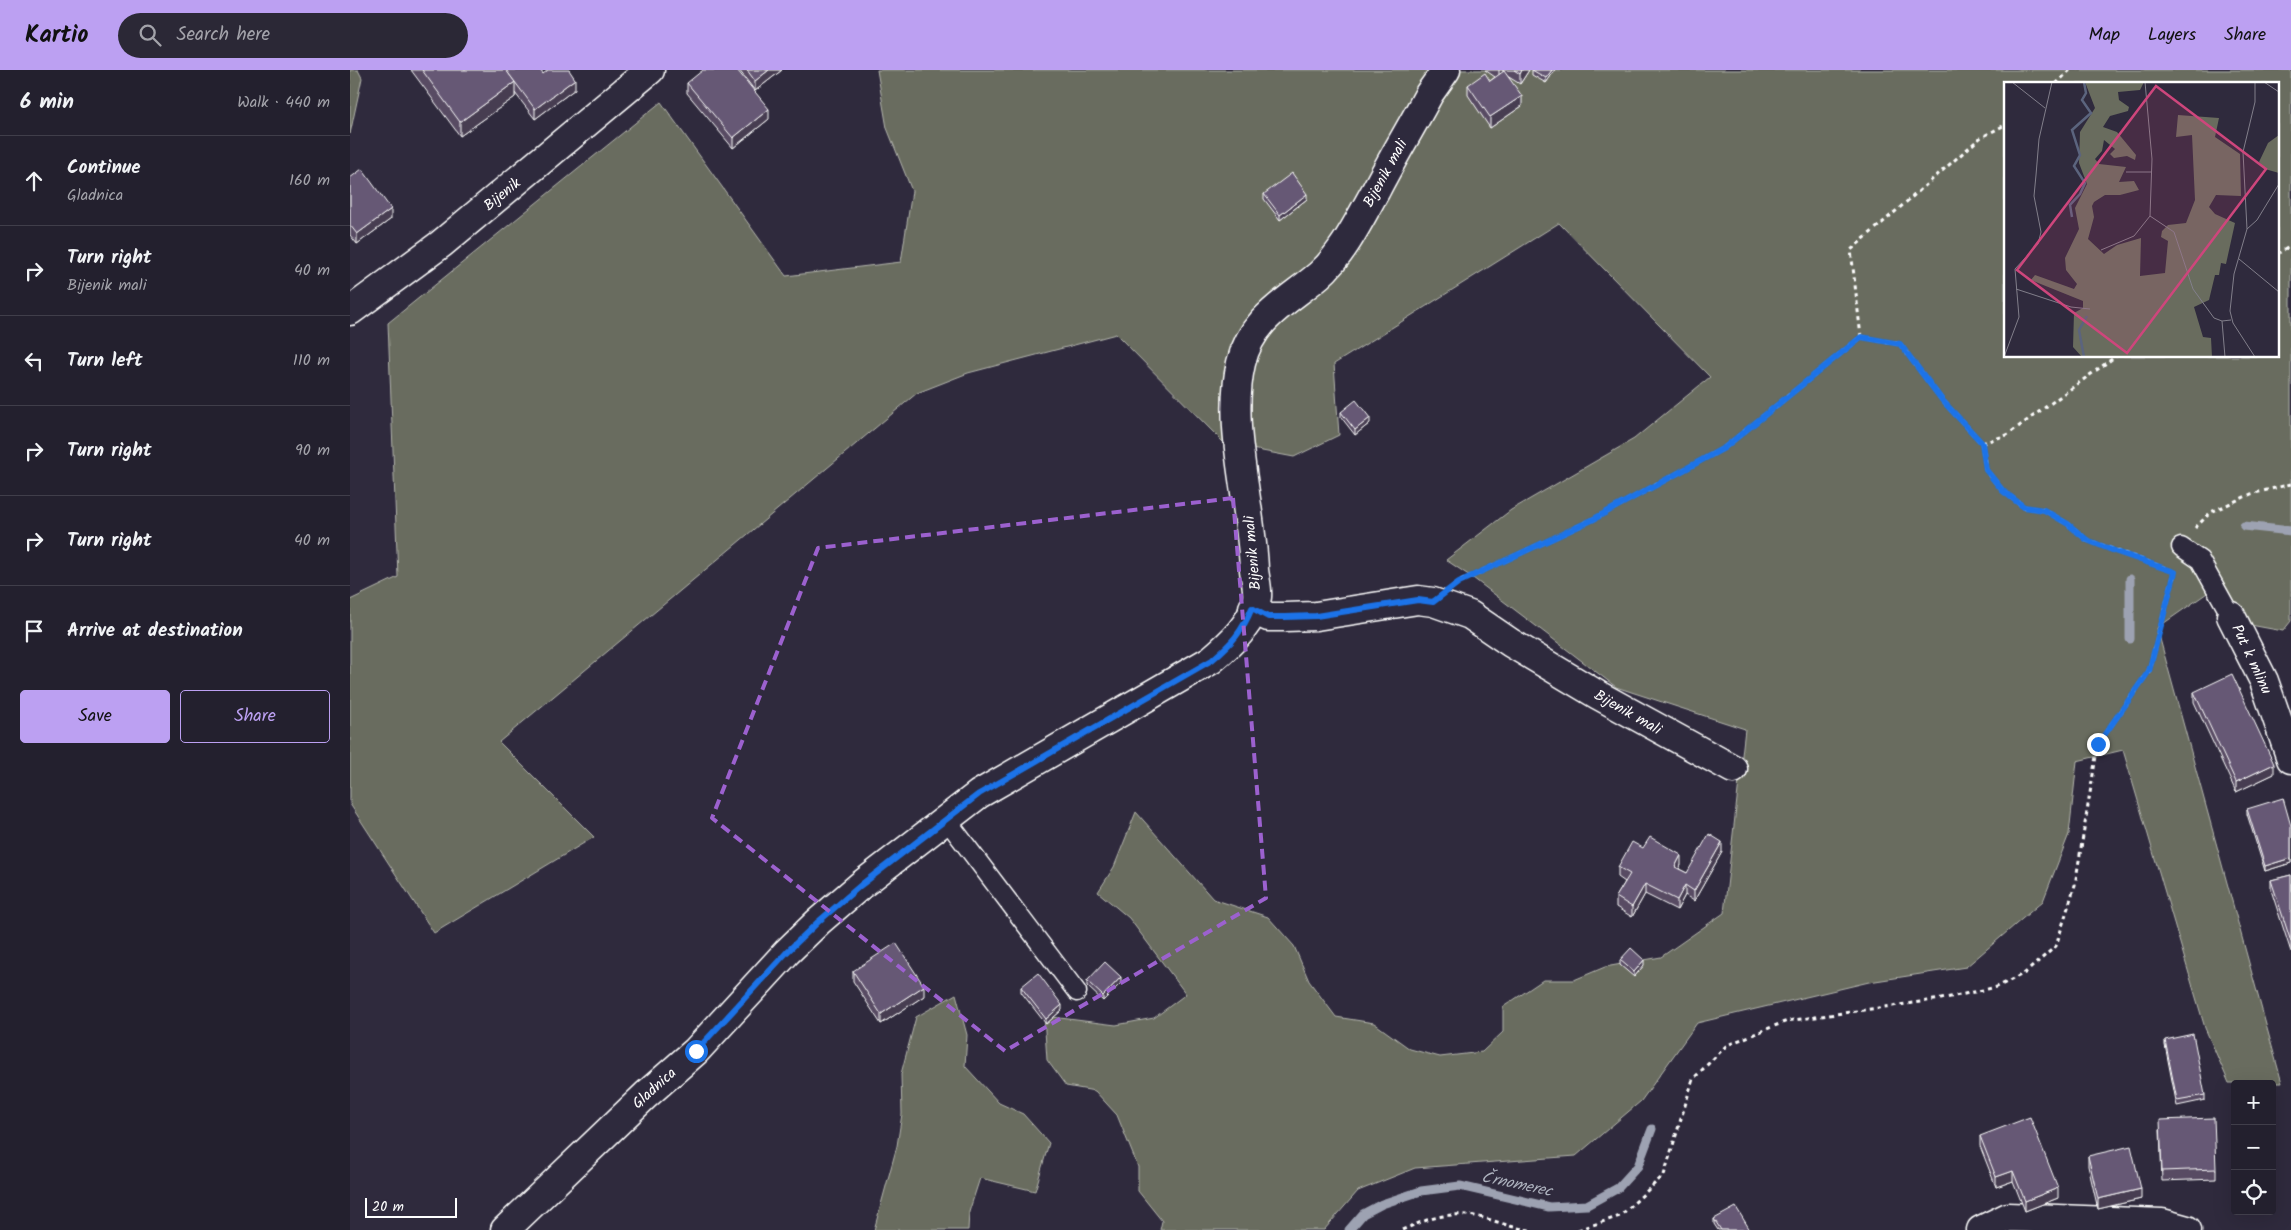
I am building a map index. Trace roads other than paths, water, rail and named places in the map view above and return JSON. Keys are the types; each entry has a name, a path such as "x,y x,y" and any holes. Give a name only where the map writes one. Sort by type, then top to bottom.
{"street":[{"name":"Bijenik","path":"350,311 441,244 650,70"},
{"name":"Bijenik mali","path":"1446,70 1429,94 1341,249 1321,274 1268,316 1252,333 1249,340 1241,363 1237,429 1254,546 1257,597 1252,608 1268,617 1316,616 1418,600 1433,602 1470,615 1511,643 1598,695 1733,769"},
{"name":"Gladnica","path":"505,1230 646,1095 696,1051 787,952 818,922 979,794 1017,770 1212,660 1230,645 1244,628 1252,608"},
{"name":"Put k mlinu","path":"2231,616 2264,682 2291,759"},
{"path":"1980,1230 2008,1217 2162,1223 2187,1230"}],"lane":[{"path":"2181,547 2200,560 2231,616"},
{"path":"946,819 1077,992"}],"waterway":[{"name":"Črnomerec","path":"2244,526 2291,531"},
{"name":"Črnomerec","path":"2130,579 2130,639"},
{"name":"Črnomerec","path":"1349,1230 1363,1214 1382,1204 1421,1191 1460,1186 1549,1207 1587,1205 1618,1188 1638,1166 1652,1129"}]}
